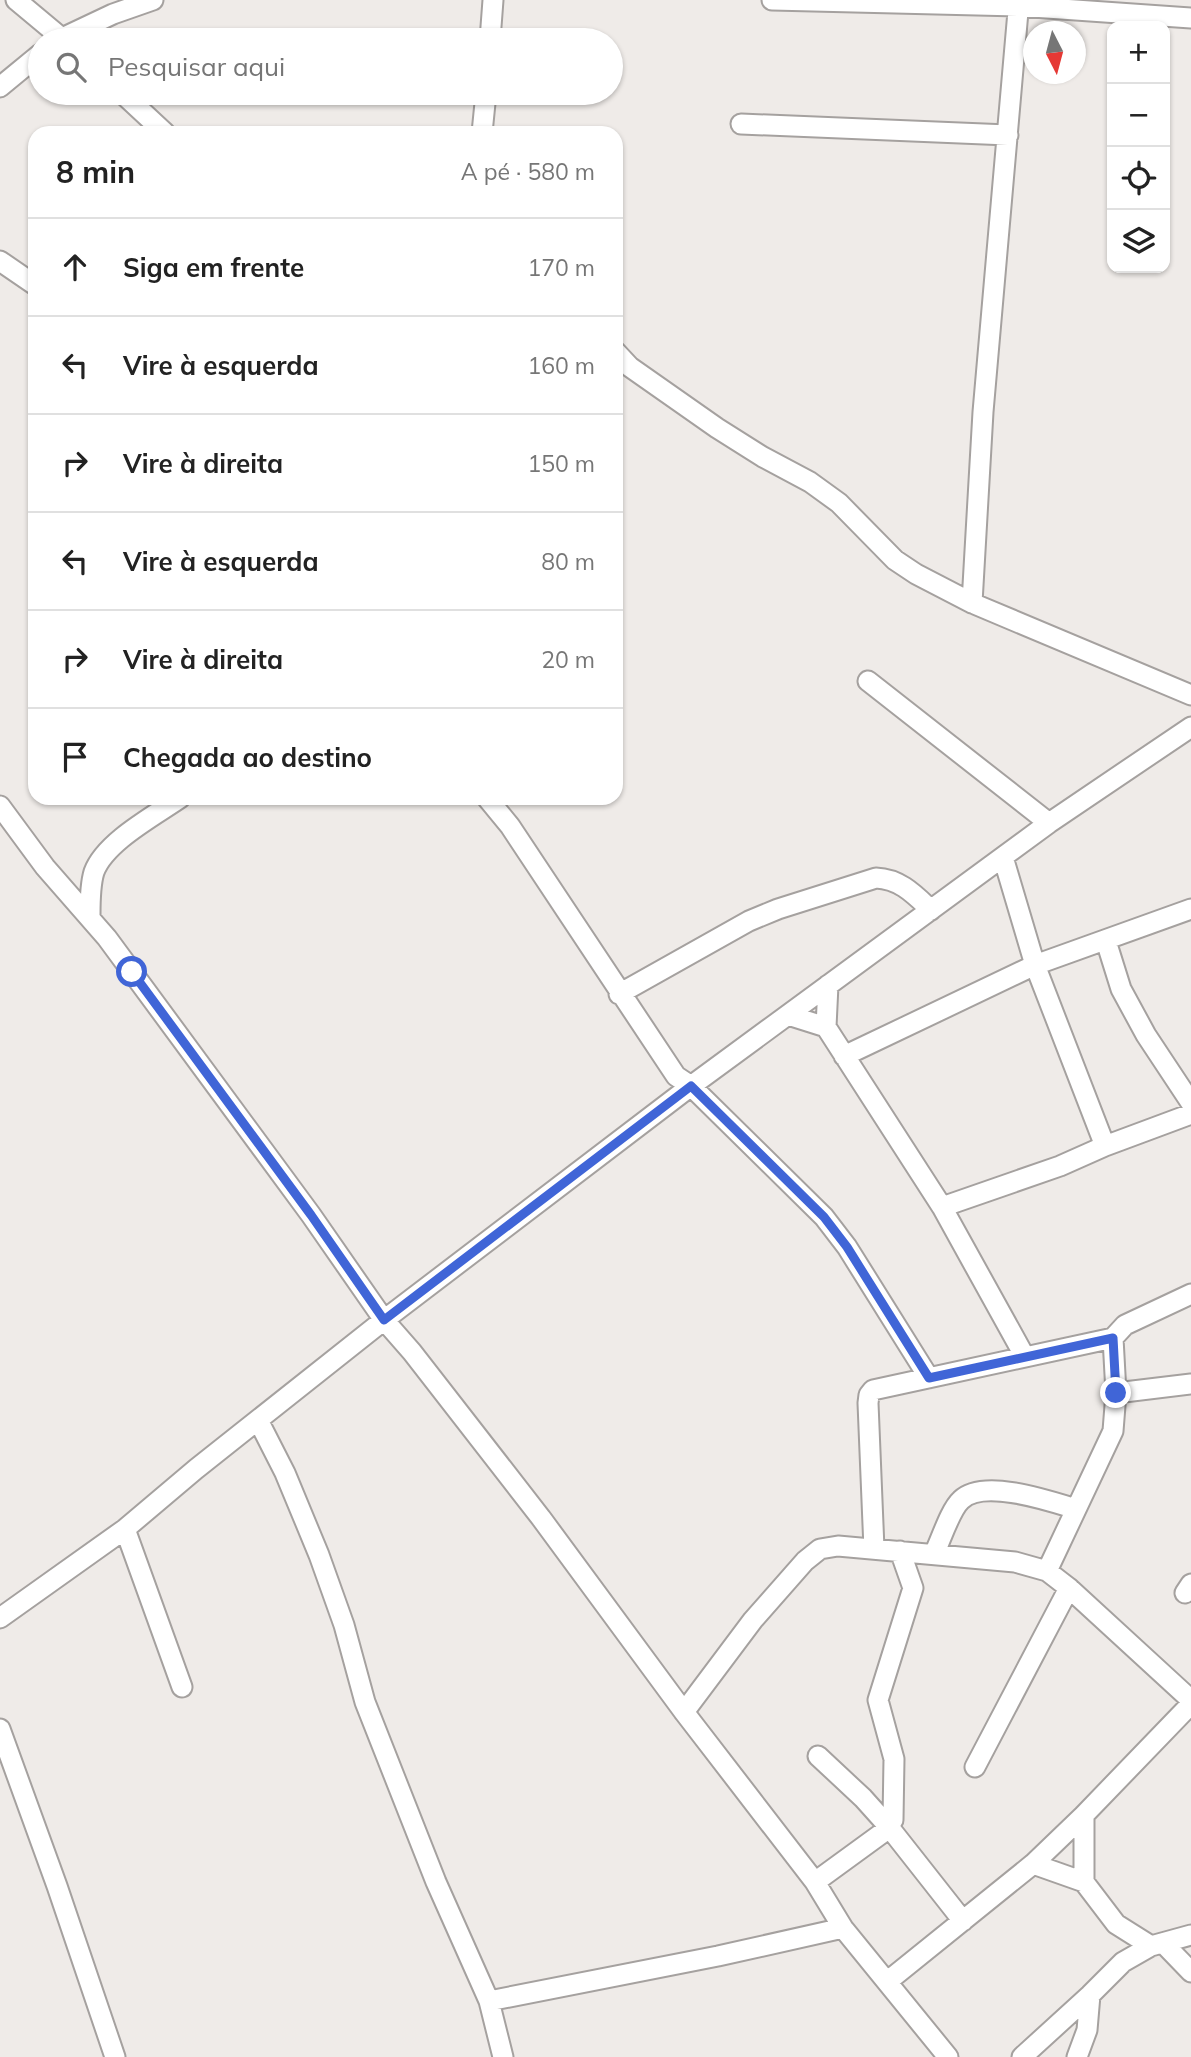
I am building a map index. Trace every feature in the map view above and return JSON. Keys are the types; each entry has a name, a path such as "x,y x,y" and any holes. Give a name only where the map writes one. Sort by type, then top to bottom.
{"street":[{"path":"16,0 48,28"},
{"path":"84,28 153,0"},
{"path":"491,28 493,0"},
{"path":"772,0 1019,3 1191,18"},
{"path":"972,603 983,412 1019,3"},
{"path":"0,87 28,64"},
{"path":"135,105 157,126"},
{"path":"483,126 485,105"},
{"path":"741,124 1008,135"},
{"path":"0,261 28,280"},
{"path":"623,360 717,428 810,482 839,503 895,560 916,574 972,603 1191,695"},
{"path":"868,681 1049,823"},
{"path":"0,1618 125,1530 384,1320 691,1086 1049,823 1191,727"},
{"path":"89,915 94,873 101,859 115,844 170,805"},
{"path":"493,805 510,826 619,994 676,1076 691,1086 824,1217 847,1247 929,1378"},
{"path":"0,806 45,867 89,915 311,1215 384,1320 541,1518 684,1712 815,1882 843,1928 948,2057"},
{"path":"1003,857 1035,965 1105,1146"},
{"path":"619,994 748,921 876,878 890,879 907,888 931,910"},
{"path":"844,1056 1035,965 1191,909"},
{"path":"1107,941 1121,989 1146,1035 1189,1096"},
{"path":"828,985 826,1027 942,1207 1025,1357"},
{"path":"788,1015 826,1027"},
{"path":"942,1207 1060,1166 1191,1114"},
{"path":"874,1549 869,1395 873,1391 1113,1338 1125,1325 1191,1294"},
{"path":"1047,1571 1113,1431 1116,1393 1113,1338"},
{"path":"1116,1393 1191,1384"},
{"path":"258,1420 285,1473 305,1521 344,1625 365,1702 379,1739 436,1882 489,2001 503,2057 497,2057"},
{"path":"934,1554 959,1501 969,1494 1026,1493 1076,1508"},
{"path":"125,1530 182,1687"},
{"path":"684,1712 753,1619 805,1561 820,1549 838,1546 1015,1562 1047,1571 1069,1588 1191,1702 1084,1815 1033,1864 888,1981"},
{"path":"815,1882 889,1827 893,1820 894,1759 878,1700 913,1588 900,1551"},
{"path":"975,1767 1069,1588"},
{"path":"0,1728 115,2057"},
{"path":"818,1756 863,1798 889,1827 963,1921"},
{"path":"1084,1815 1084,1881"},
{"path":"1033,1864 1084,1881 1116,1924 1123,1962"},
{"path":"1116,1924 1157,1945 1191,1972"},
{"path":"489,2001 718,1956 843,1928"},
{"path":"1022,2057 1123,1962 1157,1945 1191,1935"},
{"path":"1077,2057 1087,2030 1090,1995"}],"route":[{"path":"132,972 311,1215 384,1320 691,1086 824,1217 847,1247 929,1378 1113,1338 1116,1393"}]}
